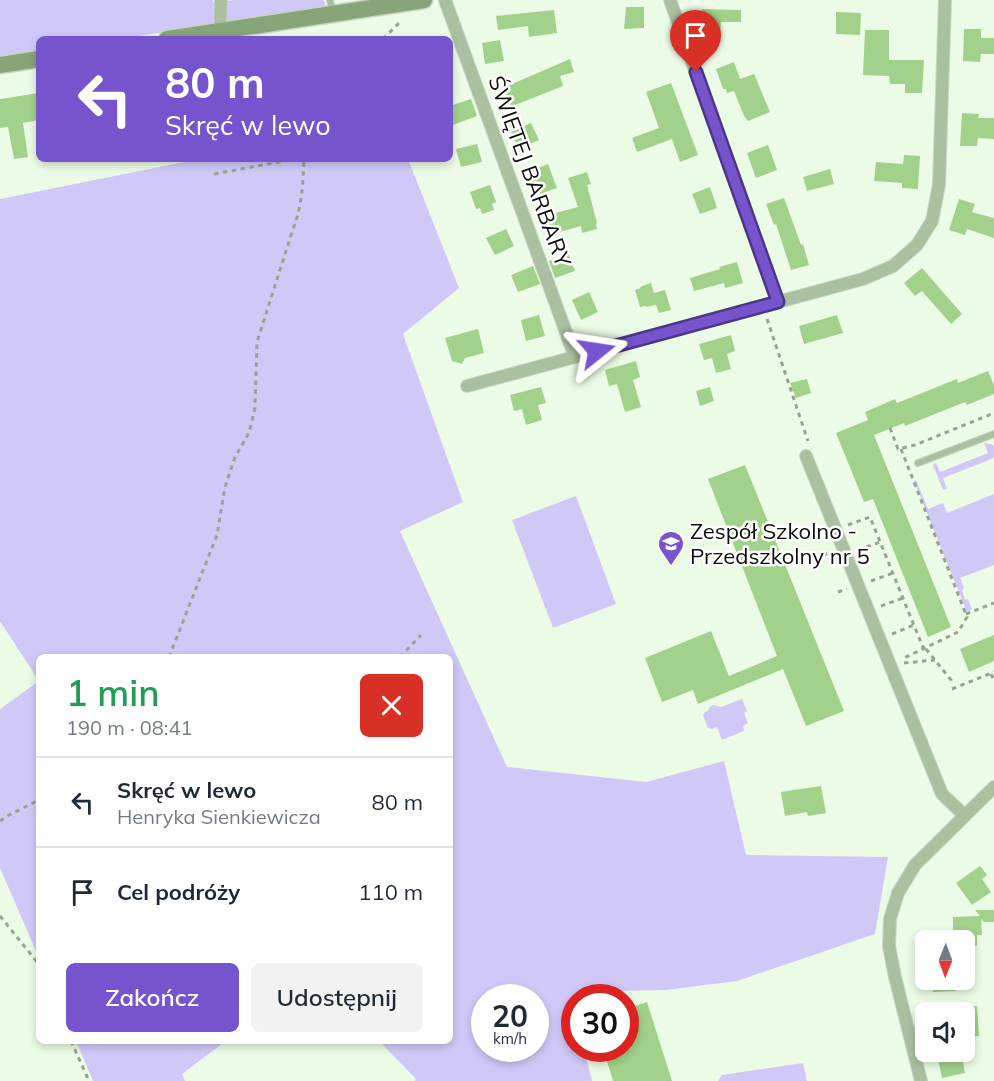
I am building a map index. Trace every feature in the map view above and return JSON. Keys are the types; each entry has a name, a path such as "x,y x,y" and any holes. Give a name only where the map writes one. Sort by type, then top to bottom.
{"main road":[{"path":"187,36 332,7 424,0"},
{"path":"0,65 36,59"}],"street":[{"path":"220,31 221,0"},
{"name":"ŚWIĘTEJ BARBARY","path":"445,0 574,357"},
{"path":"670,0 778,302"},
{"path":"466,386 863,279 892,266 917,245 932,221 939,185 945,0"},
{"path":"806,456 935,779 942,794 965,816"},
{"path":"921,1081 889,946 890,919 898,893 915,865 994,787"}],"lane":[{"path":"918,463 994,434"}],"path":[{"path":"214,174 279,162"},
{"path":"170,654 217,535 225,487 235,457 249,433 255,408 257,342 299,213 304,162"},
{"path":"766,315 808,441"},
{"path":"890,428 898,449 915,445 994,413"},
{"path":"901,448 968,617 958,632 903,661 935,660"},
{"path":"848,525 870,517 925,649 951,680 952,687 993,673 994,680"},
{"path":"858,550 880,542"},
{"path":"871,581 893,573"},
{"path":"881,606 903,598"},
{"path":"966,614 994,603"},
{"path":"892,634 914,625"},
{"path":"403,654 421,635"},
{"path":"0,821 36,802"},
{"path":"0,915 36,961"},
{"path":"72,1044 89,1081"}],"shaded area":[{"path":"0,0 213,0 213,3 234,0 324,0 326,7 138,36 36,36 36,51 0,57"},
{"path":"184,162 409,162 459,288 403,334 463,502 400,531 507,767 646,782 724,761 746,855 888,857 875,934 737,981 666,990 639,991 639,984 561,984 561,1062 587,1062 592,1081 415,1081 416,1079 382,1044 453,1044 453,654 36,654 36,676 0,621 0,199"},
{"path":"984,443 994,445 994,458 943,478 947,489 943,490 933,465 936,463 940,472 988,453"},
{"path":"916,480 928,509 943,503 947,513 994,494 994,565 960,578 965,600 968,599 972,609 967,612 914,481"},
{"path":"576,496 616,604 553,628 512,520"},
{"path":"36,683 36,951 0,868 0,709"},
{"path":"742,699 747,711 744,713 748,723 743,726 744,731 722,740 717,727 708,728 703,715 713,705 721,707"},
{"path":"77,1044 222,1044 182,1074 185,1081 93,1081"},
{"path":"803,1063 807,1081 718,1081 722,1075"}],"building":[{"path":"626,7 644,7 644,28 624,29"},
{"path":"702,9 741,10 741,22 721,22 720,31 702,31"},
{"path":"554,10 557,33 529,37 528,26 498,30 496,16"},
{"path":"836,12 861,13 860,35 836,34"},
{"path":"964,29 981,29 981,38 994,38 994,54 981,54 980,62 963,61"},
{"path":"865,30 889,30 889,60 924,60 922,93 905,93 905,84 890,84 889,76 863,75"},
{"path":"500,40 504,61 485,64 482,43"},
{"path":"570,59 574,72 560,76 563,86 510,107 503,88"},
{"path":"734,62 740,79 754,74 770,112 748,121 734,91 727,93 726,89 723,89 716,69"},
{"path":"671,83 698,155 680,162 672,139 637,152 632,138 659,128 646,92"},
{"path":"36,93 36,121 23,123 28,157 14,159 8,127 0,128 0,99"},
{"path":"471,99 477,116 453,125 453,105"},
{"path":"962,113 979,114 978,118 994,118 994,139 978,138 977,146 960,146"},
{"path":"531,123 539,140 519,149 511,132"},
{"path":"477,144 482,162 461,167 456,149"},
{"path":"768,145 777,170 756,178 747,153"},
{"path":"904,155 920,156 918,189 902,188 902,183 874,181 876,162 903,164"},
{"path":"548,164 557,188 540,194 538,188 534,190 528,172"},
{"path":"830,169 834,184 807,191 803,177"},
{"path":"587,172 591,184 587,185 597,229 582,233 581,226 549,235 544,216 578,207 568,178"},
{"path":"490,185 496,202 492,204 494,210 482,214 480,208 476,209 470,192"},
{"path":"710,187 717,208 700,214 692,194"},
{"path":"784,198 809,265 791,270 776,224 774,225 766,204"},
{"path":"959,199 975,204 972,212 994,218 994,238 967,229 965,235 949,230"},
{"path":"506,229 514,246 495,255 486,238"},
{"path":"568,253 575,271 555,278 549,261"},
{"path":"737,262 743,283 725,288 724,283 694,291 690,278"},
{"path":"533,266 540,284 518,292 511,275"},
{"path":"922,268 962,314 951,324 922,291 915,296 904,283"},
{"path":"651,283 654,293 665,290 671,310 659,313 656,305 640,307 635,290"},
{"path":"589,292 598,312 581,320 572,300"},
{"path":"539,315 545,336 526,341 521,320"},
{"path":"837,315 843,333 804,344 799,326"},
{"path":"478,329 484,353 465,358 462,364 452,361 445,338"},
{"path":"731,335 735,351 727,354 731,369 716,373 712,358 704,360 699,344"},
{"path":"636,361 640,377 633,380 641,407 625,412 617,384 609,386 605,370"},
{"path":"988,371 994,385 994,394 967,405 965,402 905,426 904,423 874,435 951,627 928,637 873,499 864,502 836,433 868,420 865,412 895,399 897,403 957,379 958,383"},
{"path":"807,379 811,393 796,398 790,383"},
{"path":"541,387 546,403 538,405 542,420 526,425 522,409 514,411 510,395"},
{"path":"710,387 714,401 700,406 696,391"},
{"path":"745,465 844,711 806,726 783,669 698,704 693,690 662,702 645,658 711,631 729,676 777,656 708,479"},
{"path":"994,635 994,661 969,672 960,649"},
{"path":"821,786 826,813 808,816 807,812 785,816 781,792"},
{"path":"980,866 987,875 982,879 991,892 972,905 956,883"},
{"path":"975,910 994,910 994,922 984,922 981,919 982,935 977,935 977,946 975,946 975,930 953,930 953,917 980,916"},
{"path":"933,990 956,990 956,991 933,992"},
{"path":"647,1002 672,1081 613,1081 607,1062 639,1062 639,1005"},
{"path":"975,1006 977,1006 979,1036 975,1037"},
{"path":"939,1062 963,1062 965,1073 942,1078"}],"place":[{"name":"Zespół Szkolno - Przedszkolny nr 5","path":"671,567"}],"route":[{"path":"597,351 778,302 696,72"}]}
